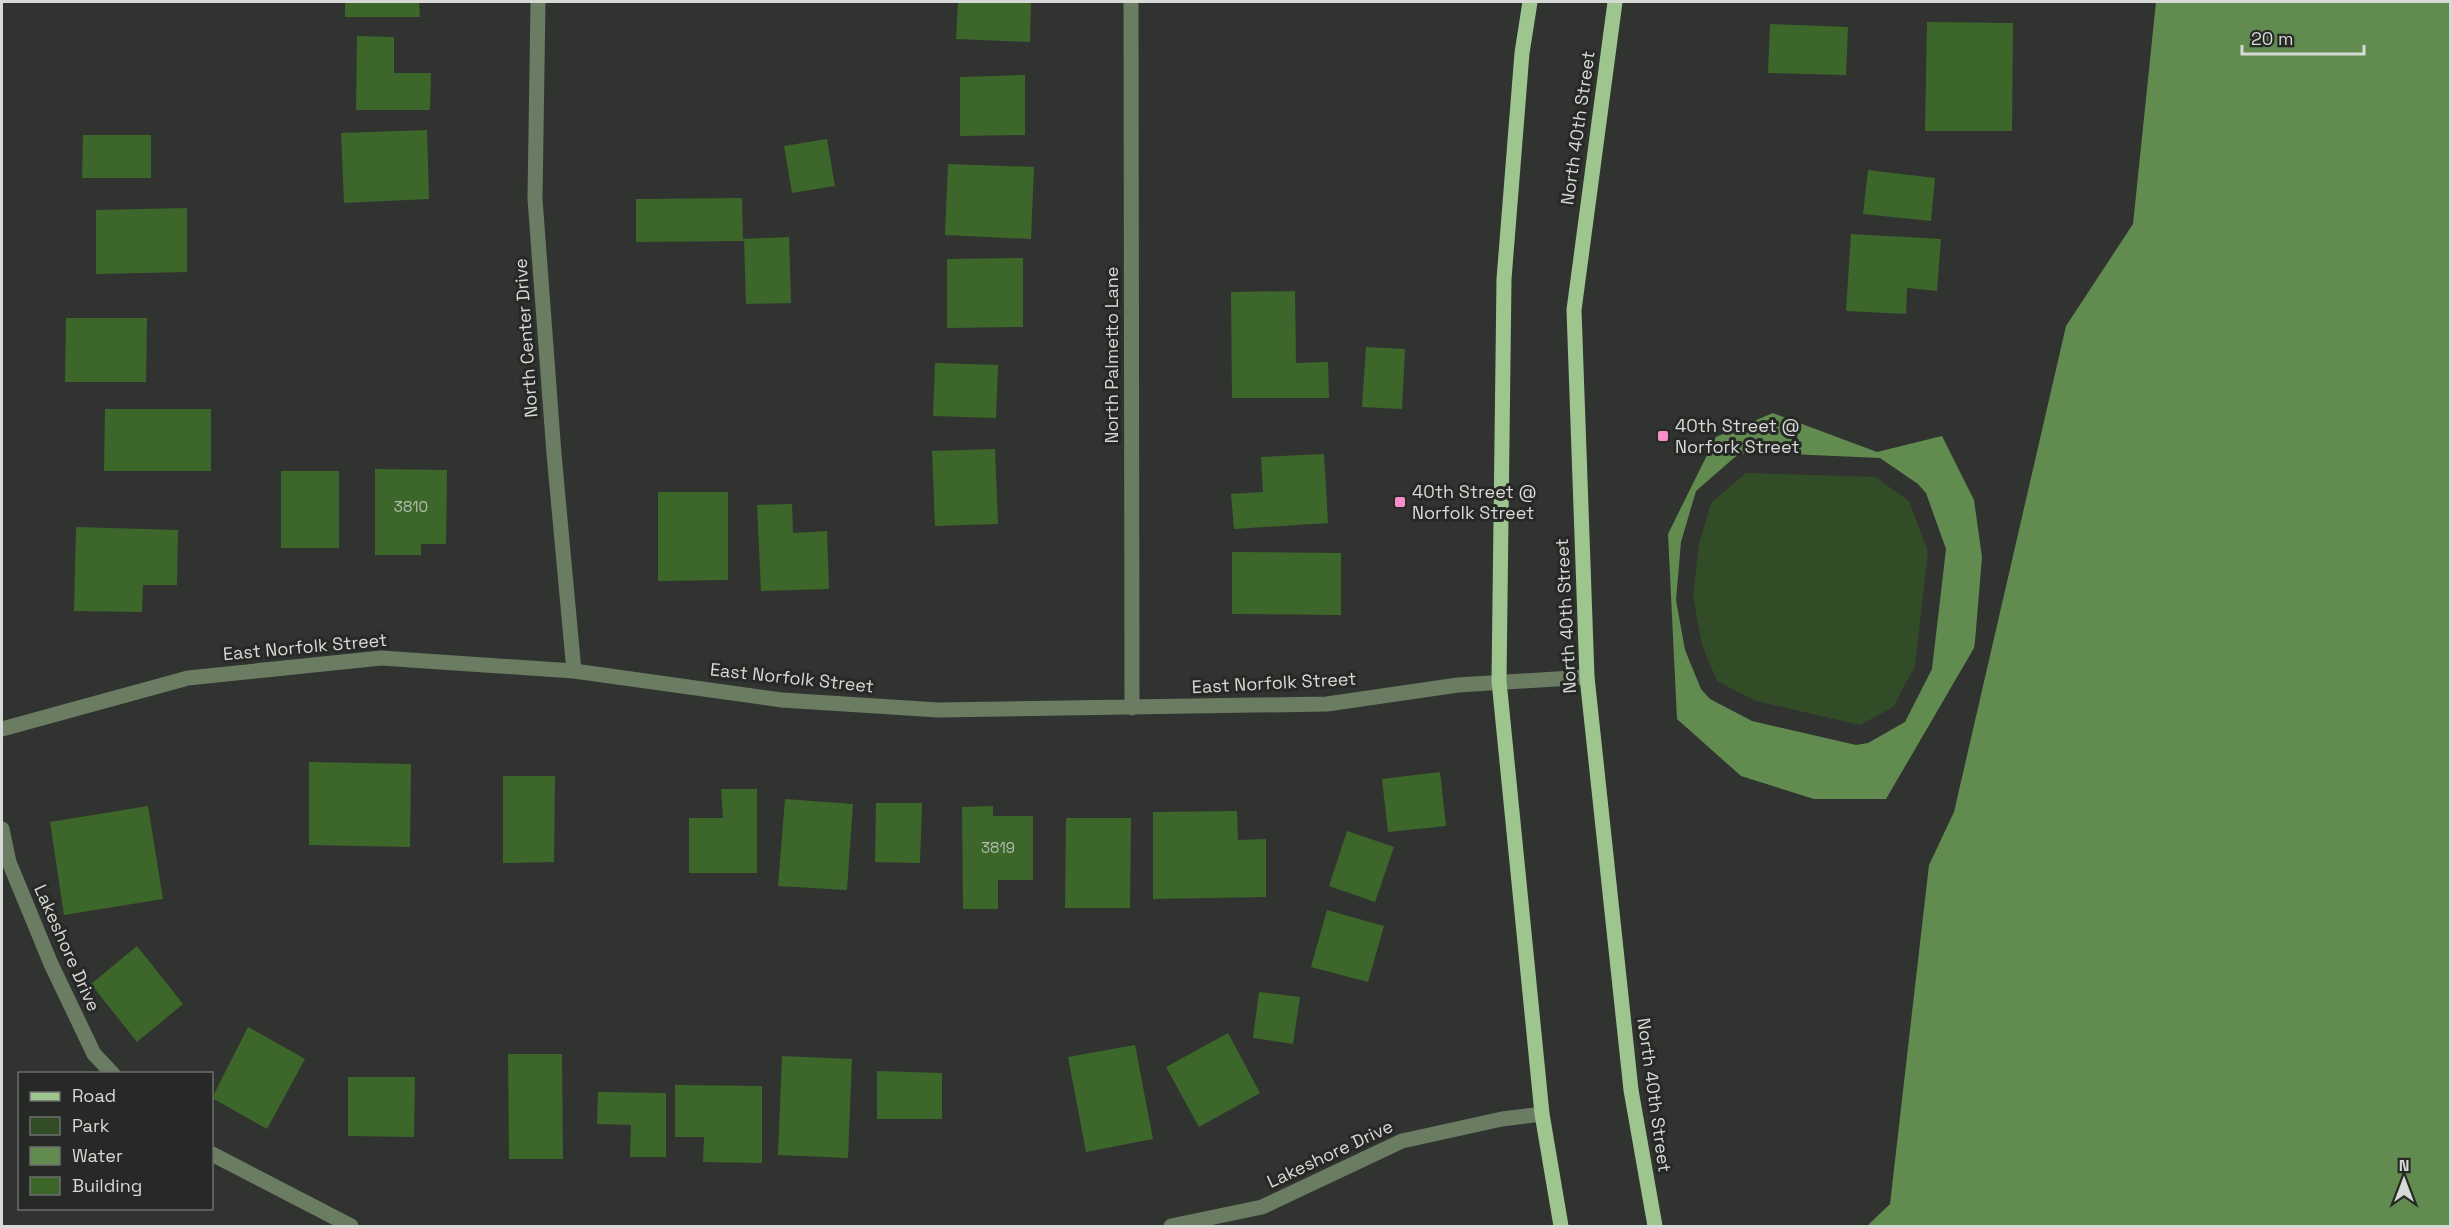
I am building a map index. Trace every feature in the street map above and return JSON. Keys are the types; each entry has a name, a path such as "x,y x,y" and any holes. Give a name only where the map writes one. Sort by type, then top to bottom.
{"main road":[{"path":"1530,2 1522,53 1504,279 1499,681 1542,1114 1561,1227"},
{"name":"North 40th Street","path":"1615,2 1574,310 1587,676 1631,1090 1655,1227"}],"street":[{"name":"North Center Drive","path":"538,2 535,199 554,454 574,671"},
{"name":"North Palmetto Lane","path":"1131,2 1132,708"},
{"name":"East Norfolk Street","path":"2,729 188,678 381,658 574,671 782,700 938,710 1327,704 1499,681 1587,676"},
{"name":"Lakeshore Drive","path":"2,829 9,862 51,964 94,1054 111,1072"},
{"name":"Lakeshore Drive","path":"1171,1227 1262,1207 1402,1141 1502,1119 1542,1114"},
{"path":"213,1155 351,1227"}],"green space":[{"path":"1746,473 1875,477 1909,501 1928,552 1915,666 1893,707 1860,725 1756,701 1717,681 1702,645 1693,596 1699,544 1711,503"}],"water":[{"path":"2156,2 2450,2 2450,1226 1867,1226 1890,1204 1929,865 1954,812 2066,326 2133,224"},
{"path":"1773,413 1877,452 1942,436 1974,500 1982,557 1974,648 1886,799 1814,799 1741,776 1677,719 1668,534 1716,437","holes":["1747,452 1880,458 1918,484 1926,493 1946,549 1932,669 1905,722 1868,743 1856,745 1752,721 1710,699 1701,689 1685,650 1676,600 1681,542 1696,491 1735,457"]}],"building":[{"path":"345,2 419,2 420,17 345,17"},
{"path":"958,2 1031,2 1030,42 956,39"},
{"path":"1927,22 2013,23 2012,131 1925,131"},
{"path":"1770,24 1848,27 1846,75 1768,73"},
{"path":"357,36 394,37 394,73 431,73 430,110 356,110"},
{"path":"1025,75 1025,135 960,136 960,77"},
{"path":"427,130 429,199 344,203 341,133"},
{"path":"83,135 151,135 151,178 82,178"},
{"path":"827,139 835,186 792,193 784,146"},
{"path":"948,164 1034,167 1031,239 945,235"},
{"path":"1868,170 1935,178 1931,221 1863,214"},
{"path":"742,198 743,239 789,237 791,303 746,304 744,241 636,242 636,199"},
{"path":"187,208 187,272 96,274 96,210"},
{"path":"1851,234 1941,239 1937,291 1907,288 1906,314 1846,311"},
{"path":"1023,258 1023,327 947,328 947,259"},
{"path":"1295,291 1296,363 1328,362 1329,398 1232,398 1231,292"},
{"path":"66,318 147,318 146,382 65,382"},
{"path":"1366,347 1405,349 1402,409 1362,407"},
{"path":"935,363 998,365 996,418 933,416"},
{"path":"105,409 211,409 211,471 104,471"},
{"path":"995,449 998,524 935,526 932,451"},
{"path":"1324,454 1328,523 1234,529 1231,494 1263,492 1261,457"},
{"path":"375,469 447,470 446,544 421,544 421,555 375,555"},
{"path":"281,471 339,471 339,548 281,548"},
{"path":"658,492 728,492 728,580 658,581"},
{"path":"792,504 793,533 827,531 829,589 761,591 757,505"},
{"path":"76,527 178,530 177,585 143,585 142,612 74,611"},
{"path":"1232,552 1341,553 1341,615 1232,614"},
{"path":"309,762 411,764 410,847 309,845"},
{"path":"1440,772 1446,826 1388,832 1382,779"},
{"path":"503,776 555,776 554,862 503,863"},
{"path":"721,789 757,789 757,873 689,873 689,818 723,818"},
{"path":"785,799 853,804 847,890 778,886"},
{"path":"876,803 922,803 920,863 875,862"},
{"path":"148,806 163,899 64,915 50,822"},
{"path":"993,806 993,816 1033,816 1033,880 998,880 998,909 963,909 962,807"},
{"path":"1237,811 1238,840 1266,839 1266,897 1153,899 1153,812"},
{"path":"1066,818 1131,818 1130,908 1065,908"},
{"path":"1347,831 1394,847 1375,902 1329,886"},
{"path":"1327,910 1384,926 1368,982 1311,967"},
{"path":"137,946 183,1004 137,1042 91,984"},
{"path":"1259,992 1300,997 1293,1044 1253,1038"},
{"path":"248,1027 305,1059 267,1129 213,1099"},
{"path":"1228,1033 1260,1093 1199,1127 1166,1067"},
{"path":"1135,1045 1153,1139 1086,1152 1068,1057"},
{"path":"508,1054 562,1054 563,1159 509,1159"},
{"path":"782,1056 852,1059 848,1158 778,1155"},
{"path":"877,1071 942,1073 942,1119 877,1119"},
{"path":"348,1077 415,1077 414,1137 348,1136"},
{"path":"675,1085 762,1086 762,1163 703,1162 704,1137 675,1137"},
{"path":"598,1092 666,1093 666,1157 630,1157 631,1125 597,1124"}],"place":[{"name":"40th Street @ Norfork Street","path":"1663,436"},
{"name":"40th Street @ Norfolk Street","path":"1400,502"}]}
